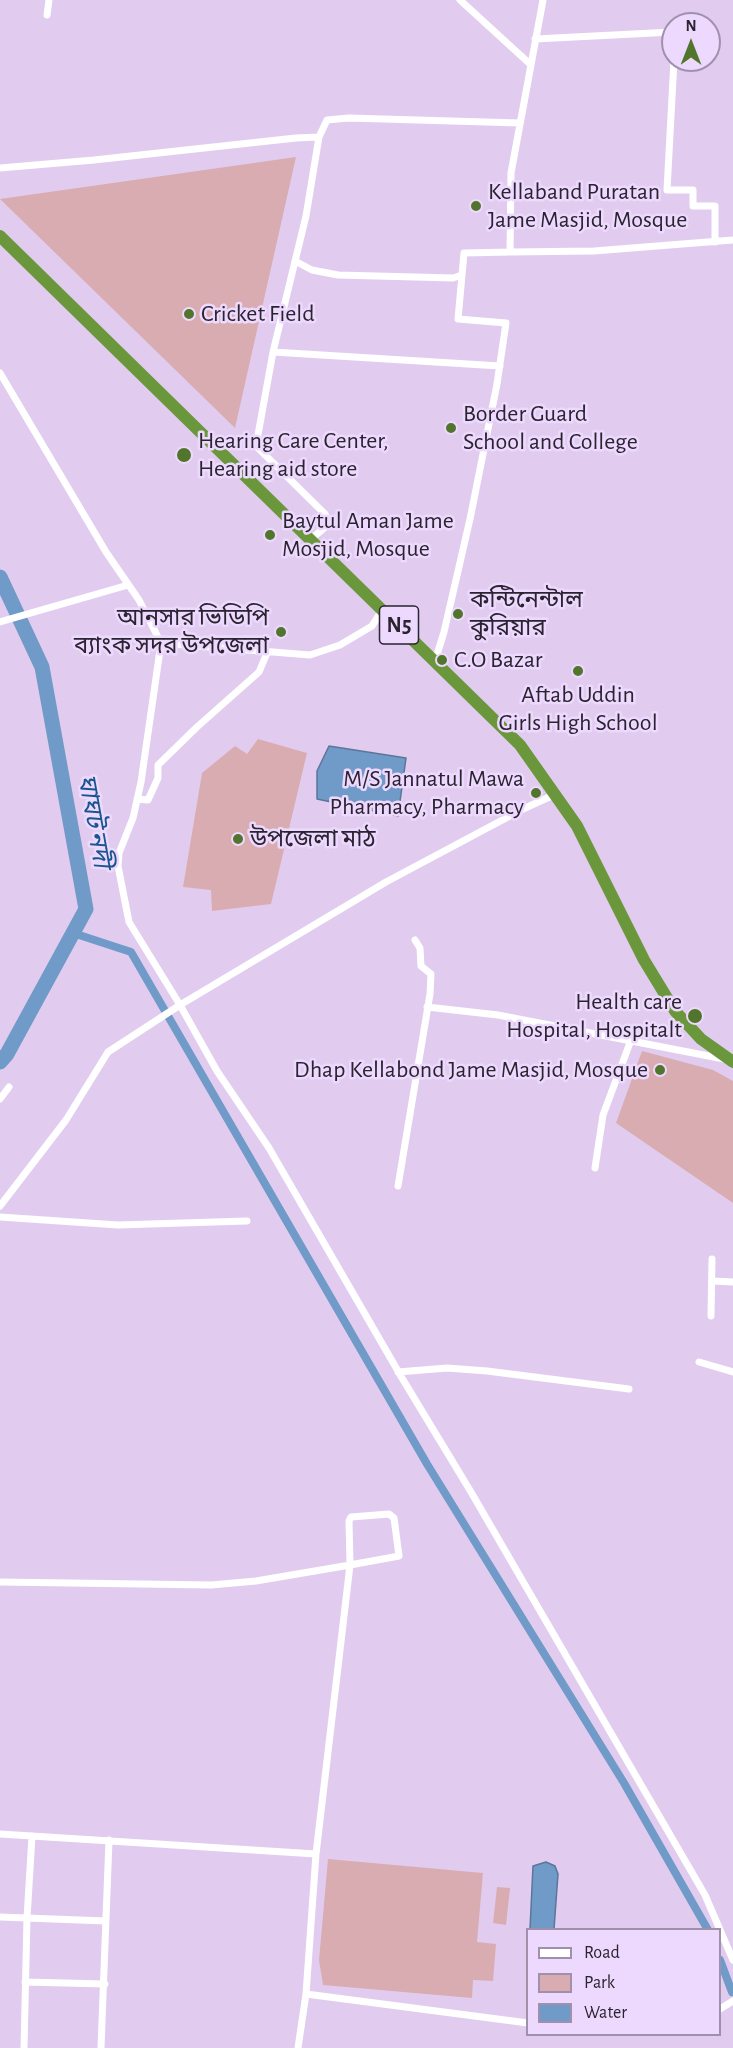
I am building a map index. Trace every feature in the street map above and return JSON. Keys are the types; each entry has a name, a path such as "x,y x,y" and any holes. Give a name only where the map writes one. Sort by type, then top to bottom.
{"highway":[{"name":"N5","path":"0,236 520,745 577,826 644,960 675,1011 701,1039 731,1061"}],"street":[{"path":"47,15 49,0"},
{"path":"460,0 530,64"},
{"path":"510,252 511,173 543,0"},
{"path":"535,39 661,33"},
{"path":"673,72 667,190 693,190 693,206 715,206 715,242"},
{"path":"311,539 328,524 325,514 256,446 273,352 306,216 319,137 327,120 349,118 520,123"},
{"path":"0,168 319,137"},
{"path":"435,661 458,575 500,366 506,324 458,319 464,253 594,251 733,240"},
{"path":"295,261 312,270 338,275 453,278 462,275"},
{"path":"273,352 500,366"},
{"path":"0,373 161,643 137,799 118,866 129,922 216,1071 269,1148 398,1372 471,1492 705,1895 719,1928"},
{"path":"0,622 128,585"},
{"path":"161,643 310,655 340,645 372,626 383,609"},
{"path":"137,799 148,800 158,778 158,765 197,727 260,672 267,653"},
{"path":"0,1206 66,1120 108,1052 178,1006 386,882 523,809 556,794"},
{"path":"398,1186 431,974 421,966 420,948 415,939"},
{"path":"427,1007 498,1015 731,1061"},
{"path":"595,1168 603,1114 631,1040"},
{"path":"0,1098 9,1087"},
{"path":"0,1217 118,1225 247,1221"},
{"path":"711,1316 712,1259"},
{"path":"712,1281 733,1282"},
{"path":"699,1362 733,1372"},
{"path":"398,1372 447,1368 629,1389"},
{"path":"0,1582 211,1585 256,1581 351,1565 399,1556 394,1518 389,1514 351,1517 349,1521 351,1565 316,1854 306,1994 298,2048"},
{"path":"0,1834 316,1854"},
{"path":"24,2048 27,1918 32,1836"},
{"path":"101,2048 110,1840"},
{"path":"0,1917 106,1921"},
{"path":"721,1932 733,1960"},
{"path":"25,1982 105,1984"},
{"path":"306,1994 526,2023"}],"green space":[{"name":"Cricket Field","path":"296,157 235,428 0,199"},
{"name":"উপজেলা মাঠ","path":"258,739 307,753 271,904 212,911 211,890 183,887 202,773 235,746 247,754"},
{"path":"642,1051 713,1070 733,1081 733,1203 616,1123"},
{"path":"328,1859 483,1873 477,1942 496,1944 493,1981 473,1980 472,1998 323,1985 319,1960"},
{"path":"497,1887 510,1888 506,1925 493,1923"}],"water":[{"path":"329,746 406,758 398,816 317,799 317,771"},
{"path":"546,1862 555,1866 558,1874 554,1928 530,1928 533,1866"}],"waterway":[{"name":"ঘাঘট নদী","path":"0,577 42,667 86,909 7,1054 0,1062"},
{"path":"73,933 131,952 427,1464 624,1783 707,1928"},
{"path":"721,1963 732,1992"}],"place":[{"name":"Kellaband Puratan Jame Masjid, Mosque","path":"476,206"},
{"name":"Cricket Field","path":"189,314"},
{"name":"Border Guard School and College","path":"451,428"},
{"name":"Hearing Care Center, Hearing aid store","path":"184,455"},
{"name":"Baytul Aman Jame Mosjid, Mosque","path":"270,535"},
{"name":"কন্টিনেন্টাল কুরিয়ার","path":"458,614"},
{"name":"আনসার ভিডিপি ব্যাংক সদর উপজেলা","path":"281,632"},
{"name":"C.O Bazar","path":"442,660"},
{"name":"Aftab Uddin Girls High School","path":"578,671"},
{"name":"M/S Jannatul Mawa Pharmacy, Pharmacy","path":"536,793"},
{"name":"উপজেলা মাঠ","path":"238,839"},
{"name":"Health care Hospital, Hospitalt","path":"695,1016"},
{"name":"Dhap Kellabond Jame Masjid, Mosque","path":"660,1070"}]}
